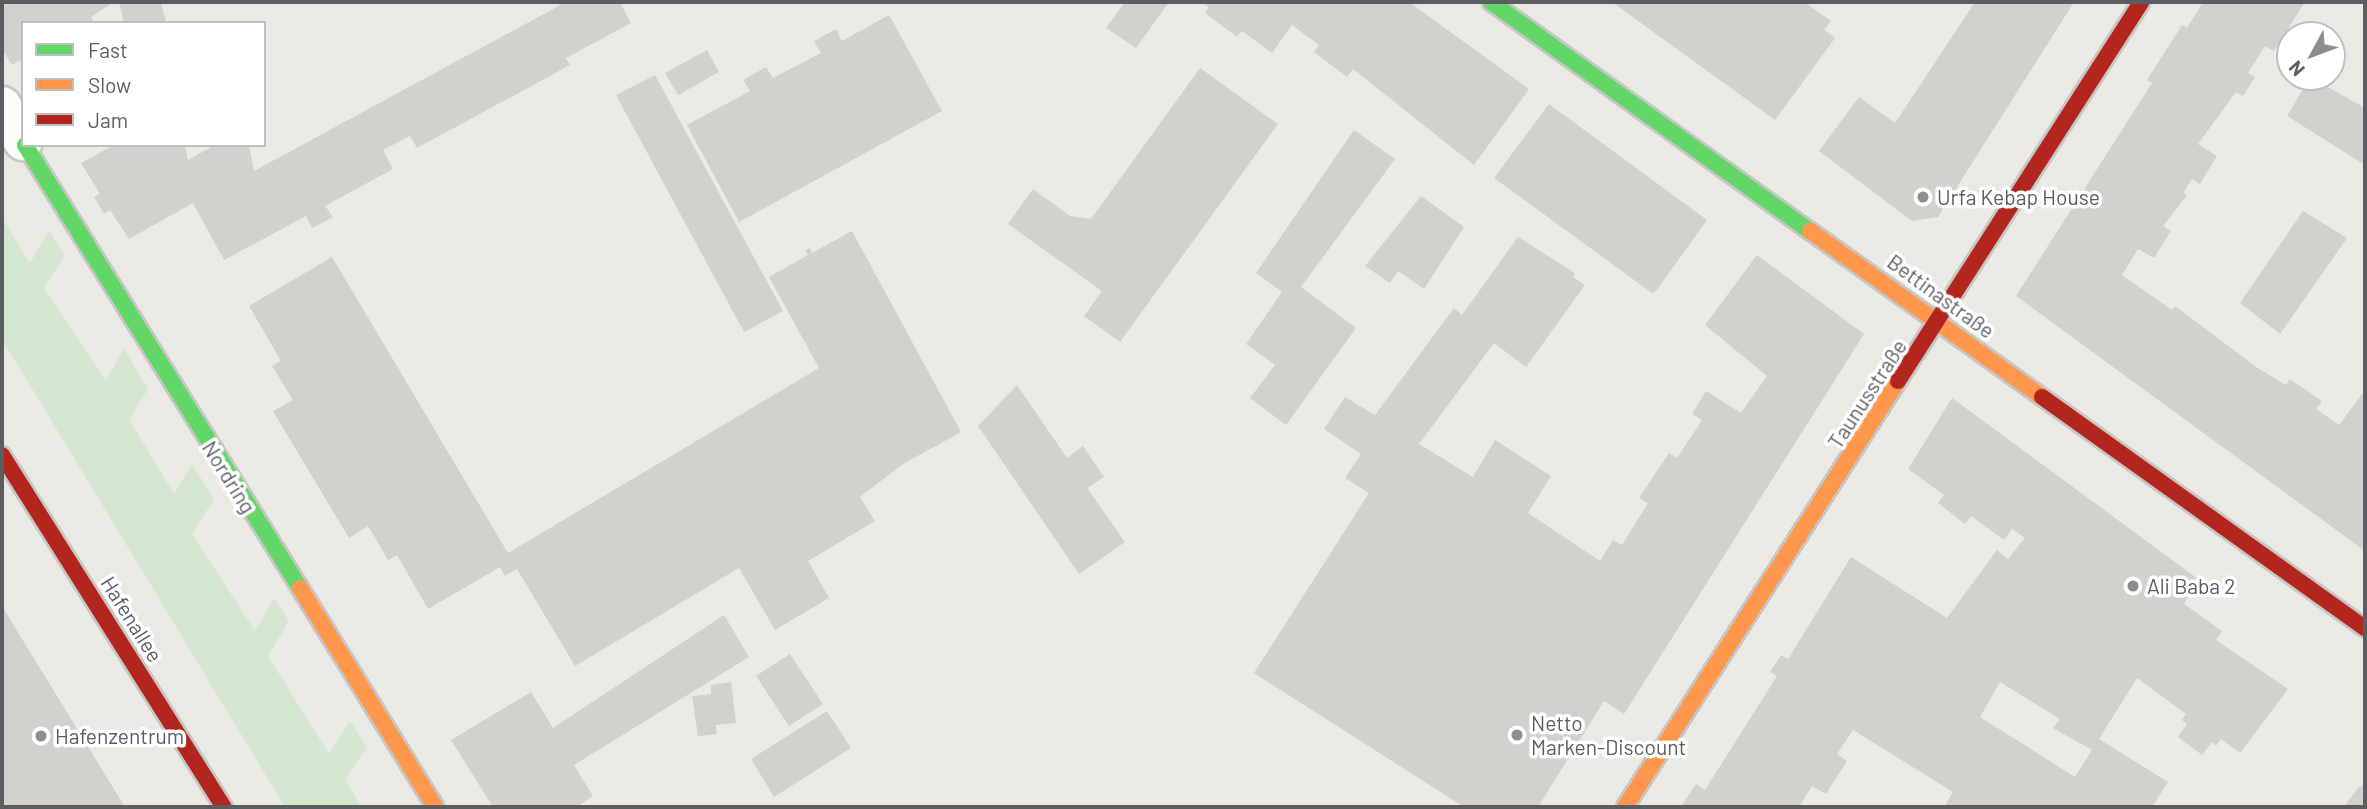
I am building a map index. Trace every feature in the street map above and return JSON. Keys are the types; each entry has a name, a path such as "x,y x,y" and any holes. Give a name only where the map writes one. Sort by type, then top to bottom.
{"street":[{"name":"Bettinastraße","path":"1490,2 1940,321 2365,628"},
{"name":"Taunusstraße","path":"1625,807 1940,321 2141,2"},
{"name":"Nordring","path":"2,106 21,138"},
{"name":"Nordring","path":"26,147 435,807"},
{"name":"Hafenallee","path":"2,455 224,807"}],"green space":[{"path":"2,218 30,263 49,230 65,255 44,288 106,380 124,349 148,389 129,419 174,494 192,464 214,499 192,534 255,631 274,598 289,621 268,656 329,754 350,721 367,747 345,780 362,807 285,807 2,339"}],"building":[{"path":"2,2 114,2 91,17 94,21 21,21 21,61 12,65 2,49"},
{"path":"119,2 161,2 166,21 124,21"},
{"path":"566,2 620,2 631,23 566,58 570,65 417,148 410,136 383,150 393,169 325,206 333,217 312,228 306,216 224,260 193,203 129,239 110,210 104,214 94,197 100,194 81,163 110,147 185,147 188,160 211,147 249,147 254,171"},
{"path":"1125,2 1169,2 1136,48 1106,28"},
{"path":"1201,2 1409,2 1529,89 1474,165 1353,69 1347,77 1314,52 1319,45 1292,25 1272,53 1242,31 1237,37 1205,13 1209,7"},
{"path":"1612,2 1804,2 1831,21 1824,30 1835,38 1775,120"},
{"path":"1975,2 2074,2 1938,217 1912,221 1819,151 1859,97 1895,123"},
{"path":"2203,2 2305,2 2293,21 2276,21 2274,51 2265,46 2248,73 2255,77 2243,96 2236,92 2198,144 2217,156 2200,184 2192,179 2183,193 2187,195 2163,226 2171,231 2154,258 2138,249 2122,275 2172,310 2175,306 2259,369 2286,385 2290,379 2322,401 2316,409 2339,425 2365,390 2365,551 2016,296 2152,83 2147,80 2182,25 2187,28"},
{"path":"889,15 942,111 739,222 687,125 750,91 743,80 766,67 773,78 821,53 814,41 836,29 842,41"},
{"path":"707,50 719,72 678,95 665,73"},
{"path":"1200,68 1278,124 1120,342 1084,316 1102,291 1008,224 1033,189 1070,216 1091,219"},
{"path":"655,75 783,311 744,332 616,95"},
{"path":"2302,91 2335,91 2365,108 2365,165 2287,116"},
{"path":"1549,104 1707,220 1656,291 1652,293 1494,178"},
{"path":"1354,130 1395,159 1301,287 1356,328 1286,425 1250,398 1275,365 1246,344 1282,292 1256,273"},
{"path":"1421,196 1464,227 1424,289 1398,271 1390,283 1365,266"},
{"path":"2303,211 2347,238 2280,334 2240,303"},
{"path":"852,231 961,432 903,464 860,497 875,521 808,561 829,598 775,630 739,568 575,666 517,569 505,576 500,567 428,609 397,555 388,560 368,526 349,538 273,411 293,400 272,366 281,361 249,306 332,257 508,553 819,368 769,277 808,255 805,250 810,248 812,253"},
{"path":"1518,237 1575,273 1573,277 1585,285 1526,367 1494,343 1419,444 1473,477 1495,440 1551,476 1528,513 1600,561 1613,540 1622,545 1648,503 1639,498 1669,453 1677,458 1702,420 1692,414 1706,391 1741,413 1767,376 1705,325 1757,255 1864,334 1624,714 1604,701 1538,807 1464,807 1254,673 1369,493 1345,478 1361,454 1324,429 1345,397 1375,415 1454,308 1462,315"},
{"path":"1017,385 1067,458 1083,446 1104,477 1087,488 1125,542 1079,574 978,426"},
{"path":"1952,398 2198,579 2184,604 2222,631 2216,640 2288,689 2240,753 2221,739 2216,746 2212,742 2202,755 2178,737 2187,724 2182,720 2186,714 2137,678 2099,739 2168,782 2152,807 1944,807 1953,792 1853,730 1837,754 1847,761 1826,794 1812,786 1799,807 1682,805 1696,784 1705,790 1777,676 1770,672 1781,655 1788,659 1851,557 1947,618 1997,550 2008,559 2025,538 2012,529 2004,540 1971,516 1965,524 1938,503 1944,495 1908,469","holes":["2000,682 2060,719 2053,728 2092,750 2075,777 1980,717"]},
{"name":"Hafenzentrum","path":"2,606 38,665 125,807 2,807"},
{"path":"724,615 749,657 574,765 593,796 577,807 493,807 451,740 531,692 553,728"},
{"path":"790,654 823,704 789,726 756,676"},
{"path":"731,682 736,723 716,725 717,734 698,736 692,696 711,694 711,685"},
{"path":"827,711 851,748 774,797 751,759"},
{"path":"2365,783 2365,807 2344,807 2357,789"}],"traffic: fast":[{"path":"1491,2 1810,231"},
{"path":"26,147 300,588"}],"traffic: slow":[{"path":"1810,231 2042,397"},
{"path":"1625,807 1898,381"},
{"path":"300,588 435,807"}],"traffic: jam":[{"path":"1898,381 2141,2"},
{"path":"2042,397 2365,628"},
{"path":"2,455 224,807"}],"place":[{"name":"Urfa Kebap House","path":"1923,197"},
{"name":"Ali Baba 2","path":"2133,586"},
{"name":"Netto Marken-Discount","path":"1517,735"},
{"name":"Hafenzentrum","path":"41,736"}]}
